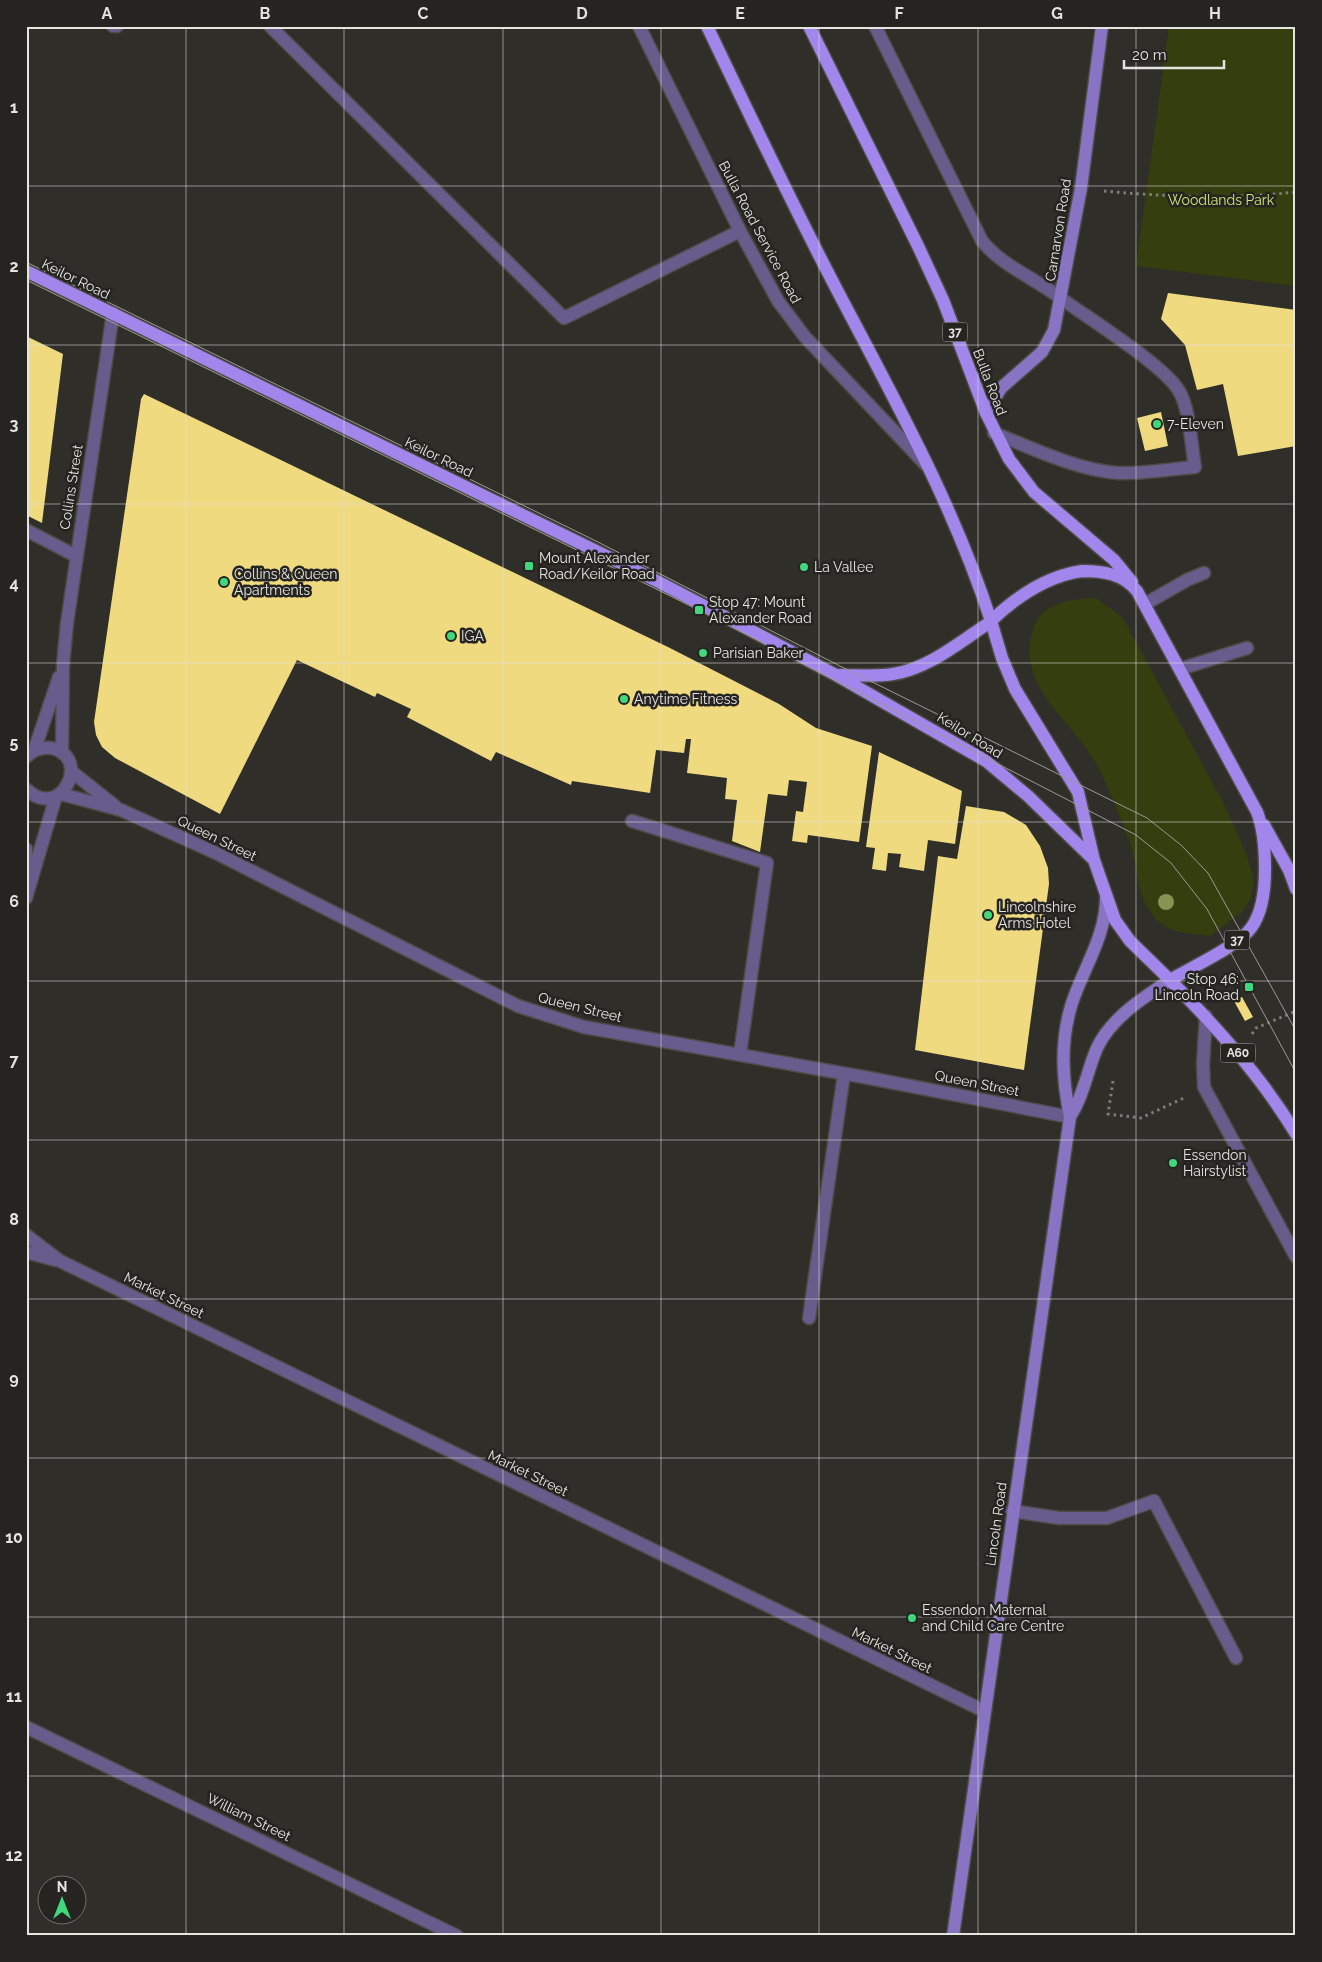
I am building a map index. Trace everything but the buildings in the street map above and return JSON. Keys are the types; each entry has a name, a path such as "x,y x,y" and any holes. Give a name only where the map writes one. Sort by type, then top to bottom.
{"main road":[{"name":"37","path":"707,26 816,250 932,470 967,552 992,621 1000,652 1015,689 1078,792 1094,860 1115,920 1130,941 1170,980 1227,947 1247,933 1255,923 1264,886 1262,830 1257,812 1145,604 1126,580 1106,572 1082,571 1062,575 1045,582 1007,606 992,621"},
{"name":"Bulla Road","path":"809,26 943,300 994,433 1026,483 1049,507 1122,567 1145,604"},
{"name":"Carnarvon Road","path":"986,413 1002,388 1042,352 1054,330 1062,299 1081,188 1102,26"},
{"name":"Keilor Road","path":"26,271 653,579 836,675 986,761 1028,796 1094,860"},
{"name":"Keilor Road","path":"836,675 879,676 902,673 934,658 992,621"},
{"path":"1257,812 1289,870 1296,889"},
{"name":"Lincoln Road","path":"954,1936 1012,1511 1070,1116 1063,1076 1066,1028 1073,1001 1101,932 1106,897"},
{"name":"A60","path":"1170,980 1206,1016 1262,1082 1296,1134"},
{"name":"Lincoln Road","path":"1070,1116 1084,1091 1097,1049 1110,1028 1132,1008 1170,980"}],"street":[{"path":"270,26 564,318 740,231"},
{"name":"Bulla Road Service Road","path":"639,26 740,231 772,291 805,337 932,470"},
{"path":"875,26 982,240 999,259 1044,285 1166,376 1179,390 1184,403 1195,467 1117,473 1066,460 994,433"},
{"name":"Collins Street","path":"62,753 63,665 76,556 113,314"},
{"path":"26,530 76,556"},
{"path":"1145,604 1187,580 1204,573"},
{"path":"1180,669 1247,648"},
{"name":"Collins Street","path":"29,753 63,665"},
{"path":"27,895 58,795 67,787 71,771 70,764 62,753 48,748 29,753"},
{"name":"Queen Street","path":"71,771 121,810"},
{"name":"Queen Street","path":"26,789 39,797 58,795 121,810 218,854 518,1006 584,1027 740,1054 1070,1116"},
{"path":"632,821 767,863 740,1054"},
{"path":"26,849 27,895"},
{"path":"1206,1016 1203,1064 1204,1087 1296,1257"},
{"path":"809,1318 844,1074"},
{"name":"Market Street","path":"26,1235 60,1261"},
{"name":"Market Street","path":"26,1252 60,1261 984,1711"},
{"path":"1012,1511 1059,1518 1107,1518 1154,1501 1236,1658"},
{"name":"William Street","path":"26,1727 457,1936"}],"path":[{"path":"1081,188 1141,194 1245,197 1296,192"},
{"path":"1113,1080 1108,1114 1141,1118 1175,1103"}],"green space":[{"name":"Woodlands Park","path":"1169,26 1296,26 1296,286 1136,266"},
{"path":"1096,598 1123,618 1224,804 1246,853 1254,880 1251,898 1244,910 1210,936 1171,929 1158,921 1152,914 1140,890 1132,850 1118,811 1101,773 1091,755 1040,689 1033,671 1030,651 1033,629 1043,613 1058,604 1068,601"}],"tram line":[{"path":"26,262 596,541 838,665 1147,818 1181,845 1208,873 1296,1031"},
{"path":"26,280 699,610 1136,835 1171,863 1207,909 1296,1073"}],"place":[{"name":"7-Eleven","path":"1157,424"},
{"name":"Mount Alexander Road/Keilor Road","path":"529,566"},
{"name":"La Vallee","path":"804,567"},
{"name":"Collins & Queen Apartments","path":"224,582"},
{"name":"Stop 47: Mount Alexander Road","path":"699,610"},
{"name":"IGA","path":"451,636"},
{"name":"Parisian Baker","path":"703,653"},
{"name":"Anytime Fitness","path":"624,699"},
{"name":"Lincolnshire Arms Hotel","path":"988,915"},
{"name":"Stop 46: Lincoln Road","path":"1249,987"},
{"name":"Essendon Hairstylist","path":"1173,1163"},
{"name":"Essendon Maternal and Child Care Centre","path":"912,1618"}]}
